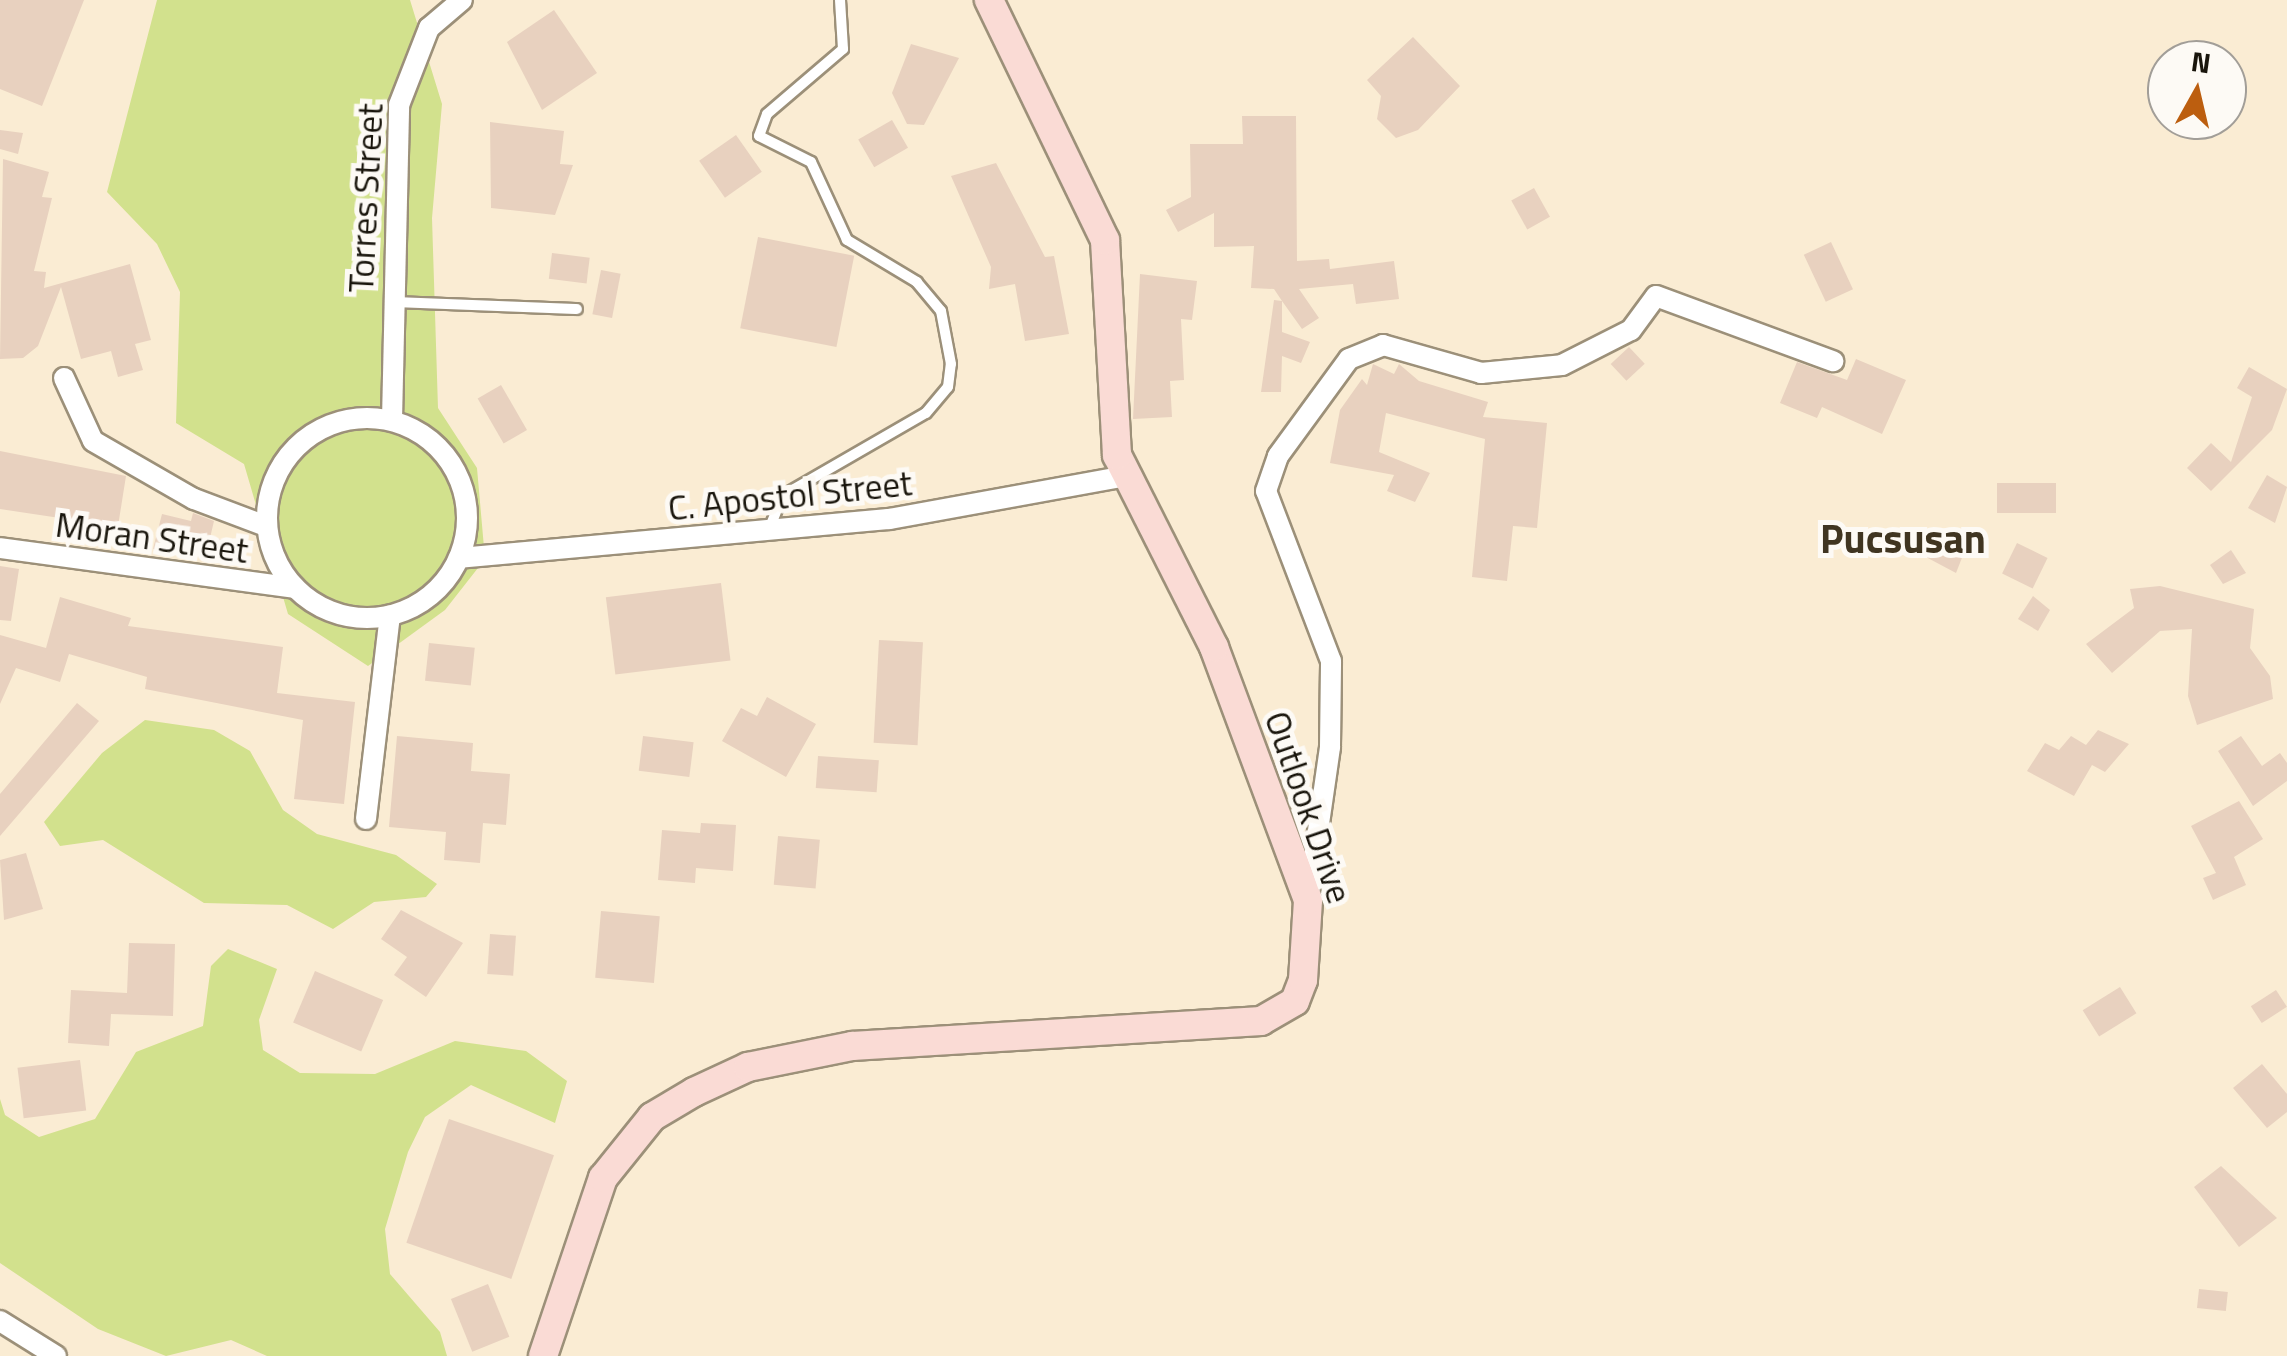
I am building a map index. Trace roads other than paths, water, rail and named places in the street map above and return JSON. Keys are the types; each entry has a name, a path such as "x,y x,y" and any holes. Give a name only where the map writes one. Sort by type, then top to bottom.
{"street":[{"name":"Torres Street","path":"392,420 399,105 429,28 462,0"},
{"name":"Outlook Drive","path":"543,1356 603,1178 652,1117 694,1092 748,1067 852,1046 1261,1021 1295,1002 1309,961 1308,900 1214,648 1125,476 1109,408 1116,308 1105,240 989,0"},
{"path":"1308,900 1330,746 1331,661 1266,491 1278,456 1348,359 1383,345 1481,374 1562,365 1631,330 1656,296 1833,361"},
{"path":"64,378 94,441 194,499 266,526"},
{"path":"354,418 392,420 430,440 458,474 468,516 459,558 419,604 390,615 323,608 294,588 266,526 270,488 288,454 354,418"},
{"name":"C. Apostol Street","path":"459,558 769,532 1125,476"},
{"name":"Moran Street","path":"0,548 294,588"},
{"path":"366,819 390,615"},
{"path":"0,1321 56,1356"}],"lane":[{"path":"769,532 782,496 926,413 950,375 940,311 917,282 835,229 811,162 759,136 767,114 843,49 840,0"},
{"path":"392,302 577,309"}],"district":[{"name":"Pucsusan","path":"1903,539"}]}
